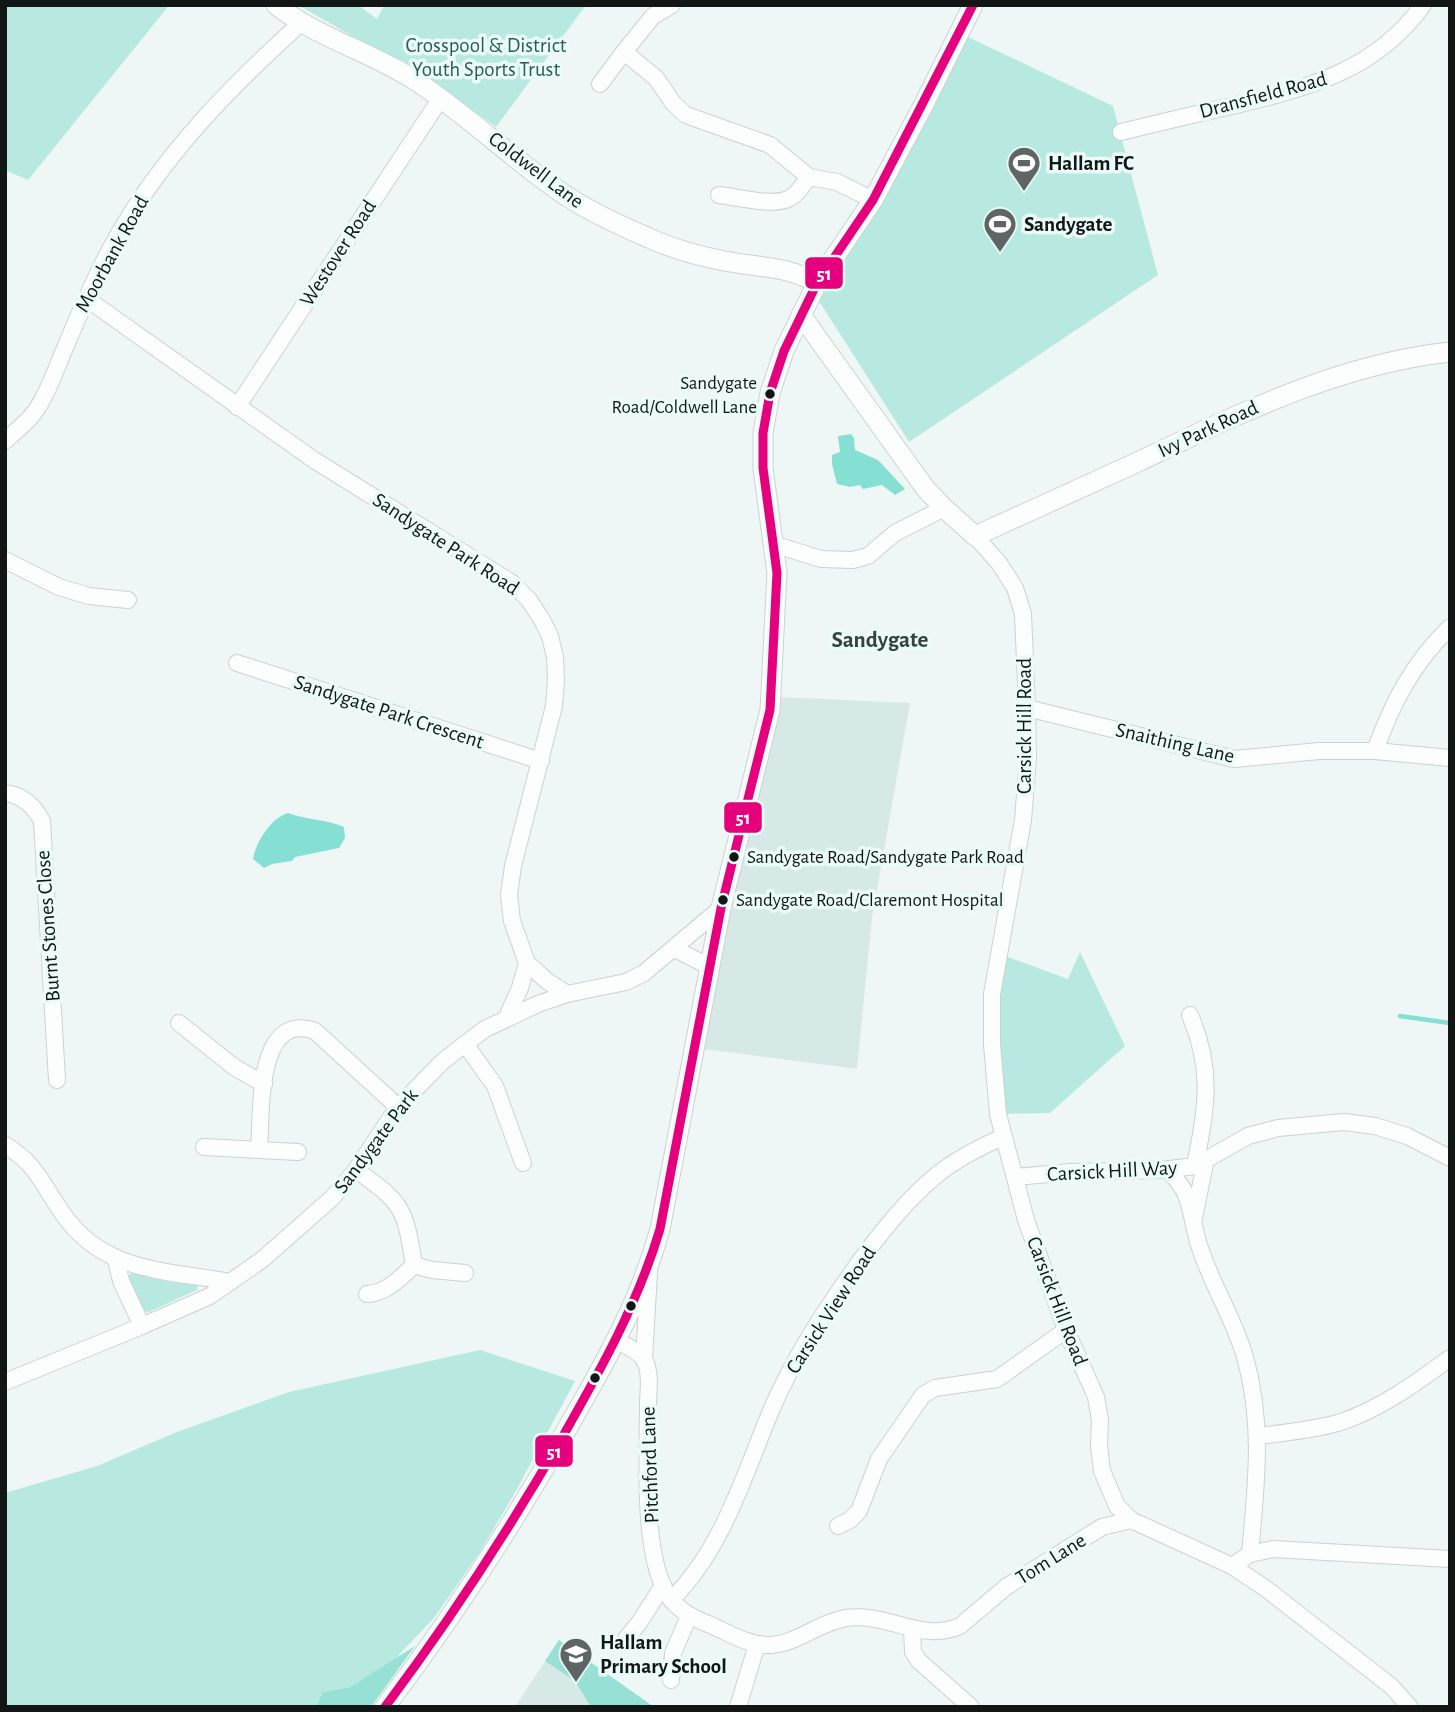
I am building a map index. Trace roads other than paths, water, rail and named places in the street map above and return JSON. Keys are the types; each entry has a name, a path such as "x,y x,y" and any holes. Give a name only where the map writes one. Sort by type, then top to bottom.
{"street":[{"path":"600,84 653,16 672,5"},
{"path":"385,1707 428,1650 536,1485 617,1341 649,1266 660,1229 721,908 770,710 776,573 763,468 763,433 770,393 780,361 817,284 873,200 972,5"},
{"name":"Dransfield Road","path":"1121,132 1298,90 1329,79 1357,64 1386,43 1423,5"},
{"name":"Coldwell Lane","path":"278,6 301,23 387,63 440,98 566,196 594,212 652,240 695,255 786,269 817,284"},
{"name":"Moorbank Road","path":"5,441 28,420 41,403 87,299 116,239 138,202 164,166 237,82 301,23"},
{"path":"624,52 656,78 673,103 686,115 770,145 808,177 837,182 873,200"},
{"name":"Westover Road","path":"237,407 440,98"},
{"path":"719,195 778,202 789,199 800,190 808,177"},
{"name":"Sandygate Park Road","path":"87,299 314,460 512,583 529,600 542,620 555,657 555,706 519,839 509,895 512,921 527,963"},
{"name":"Carsick Hill Road","path":"801,316 925,488 999,563 1015,588 1023,614 1028,757 1023,820 992,994 994,1082 1003,1137 1026,1220 1066,1331 1096,1398 1100,1420 1102,1471 1117,1506 1131,1520"},
{"name":"Ivy Park Road","path":"975,536 1290,392 1343,373 1418,355 1450,352"},
{"path":"773,544 821,559 853,560 868,556 895,533 944,508"},
{"path":"5,560 59,587 89,596 128,600"},
{"path":"1375,751 1400,690 1427,650 1450,627"},
{"name":"Sandygate Park Crescent","path":"237,663 541,761"},
{"name":"Snaithing Lane","path":"1027,708 1234,759 1319,751 1375,751 1450,758"},
{"name":"Burnt Stones Close","path":"5,793 29,802 42,821 57,1080"},
{"name":"Sandygate Park","path":"5,1382 210,1296 263,1259 332,1198 356,1170 398,1107 442,1062 465,1044 508,1017 568,994 626,982 644,973 721,908"},
{"path":"674,949 710,967"},
{"path":"508,1017 527,963 568,994"},
{"path":"1190,1015 1203,1058 1207,1104 1193,1222"},
{"path":"179,1023 234,1068 264,1084"},
{"path":"259,1150 264,1084 271,1047 277,1038 290,1028 315,1031 398,1107"},
{"path":"465,1044 495,1086 523,1163"},
{"path":"1200,1162 1248,1136 1314,1124 1344,1122 1375,1126 1407,1136 1450,1158"},
{"name":"Carsick View Road","path":"625,1640 667,1593 697,1568 720,1532 786,1379 820,1320 848,1279 897,1214 936,1175 956,1160 1003,1137"},
{"path":"5,1145 38,1172 63,1215 82,1237 116,1260 145,1269 230,1282"},
{"path":"204,1147 298,1152"},
{"name":"Carsick Hill Way","path":"1015,1177 1071,1172 1168,1170 1200,1162"},
{"path":"356,1170 394,1199 404,1214 414,1265"},
{"path":"1168,1170 1183,1188 1190,1205 1200,1249 1234,1324 1245,1358 1258,1436 1258,1480 1250,1554"},
{"path":"116,1260 121,1281 142,1326"},
{"path":"414,1265 432,1270 465,1273"},
{"path":"367,1294 377,1294 387,1289 414,1265"},
{"name":"Pitchford Lane","path":"649,1266 644,1359 649,1378 649,1507 655,1562 667,1593"},
{"path":"838,1526 859,1511 879,1459 923,1395 935,1388 997,1379 1066,1331"},
{"path":"617,1341 630,1347 644,1359"},
{"path":"1258,1436 1339,1422 1379,1405 1415,1384 1450,1358"},
{"path":"1131,1520 1232,1566 1265,1588 1391,1686 1410,1707"},
{"name":"Tom Lane","path":"667,1593 689,1616 757,1644 781,1644 840,1619 859,1616 882,1618 912,1629 944,1631 960,1626 1006,1587 1102,1527 1131,1520"},
{"path":"1232,1566 1250,1554 1273,1549 1450,1559"},
{"path":"671,1680 673,1653 689,1616"},
{"path":"912,1629 913,1652 919,1661 971,1707"},
{"path":"738,1707 757,1644"}],"waterway":[{"path":"1400,1016 1450,1023"}],"place":[{"name":"Hallam FC","path":"1024,193"},
{"name":"Sandygate","path":"1000,254"},
{"name":"Sandygate Road/Coldwell Lane","path":"770,394"},
{"name":"Sandygate Road/Sandygate Park Road","path":"734,857"},
{"name":"Sandygate Road/Claremont Hospital","path":"723,900"},
{"name":"Hallam Primary School","path":"576,1684"}],"district":[{"name":"Sandygate","path":"880,640"}],"park label":[{"name":"Crosspool & District Youth Sports Trust","path":"486,57"}]}
